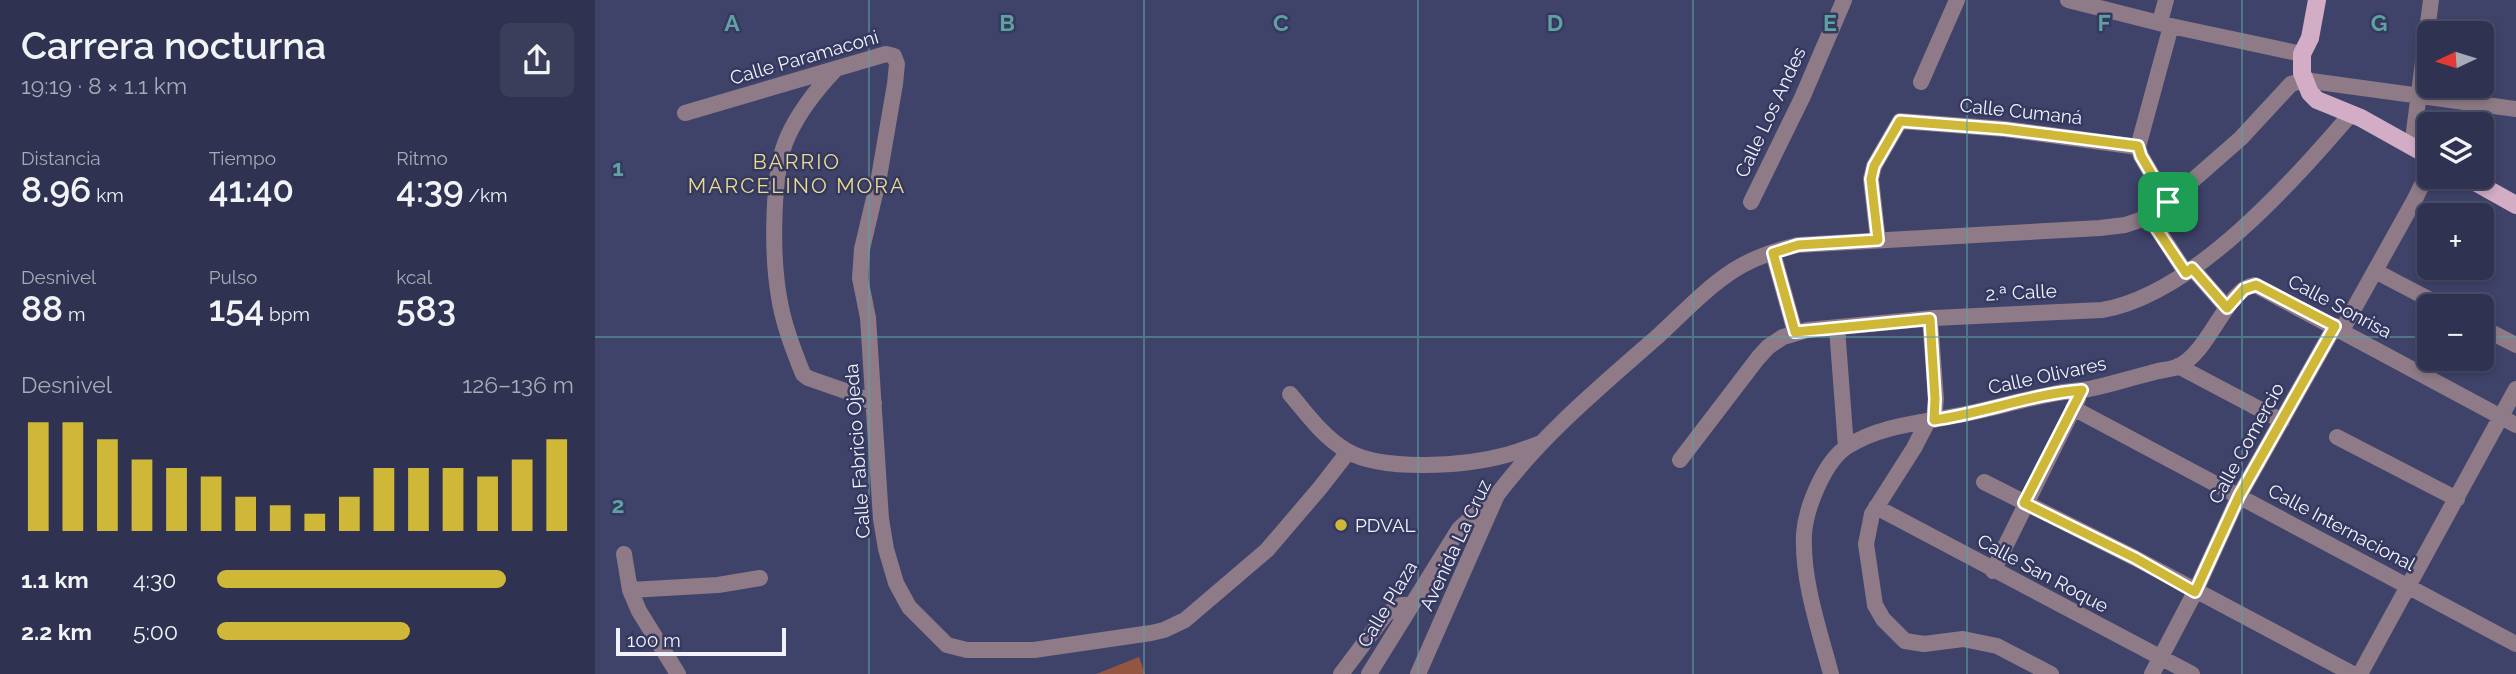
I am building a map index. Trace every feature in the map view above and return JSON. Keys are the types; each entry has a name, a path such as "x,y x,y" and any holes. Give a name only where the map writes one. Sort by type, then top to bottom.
{"main road":[{"path":"2317,0 2306,46 2304,80 2310,93 2317,100 2351,114 2417,150"},
{"path":"2306,46 2325,19 2329,0"},
{"path":"2487,189 2516,205"}],"street":[{"name":"Calle Los Andes","path":"1751,202 1802,98 1844,0"},
{"path":"1921,82 1957,0"},
{"path":"2166,0 2166,24 2138,146 2168,202"},
{"path":"2428,21 2431,0"},
{"path":"2076,1 2166,24 2306,46"},
{"name":"Calle Paramaconi","path":"685,113 890,53 894,56 897,64 879,177 862,249 860,278 866,302"},
{"path":"836,68 797,119 782,153 777,181 775,223 779,297 803,374 874,403"},
{"path":"2304,80 2417,96"},
{"name":"Avenida La Cruz","path":"1421,670 1497,495 1512,474 1734,270 1798,245 2125,225 2148,216 2168,202 2241,138 2291,84 2304,80"},
{"path":"2412,147 2419,98"},
{"path":"2434,98 2516,109"},
{"name":"2.ª Calle","path":"1680,460 1758,358 1768,347 1795,332 1930,319 2116,308 2145,296 2189,270 2262,211 2351,114"},
{"name":"Calle Cumaná","path":"1878,240 1871,179 1874,166 1900,121 2004,129 2138,146"},
{"name":"Calle Comercio","path":"2152,674 2195,592 2239,496 2338,328 2375,271 2419,189"},
{"path":"2148,216 2189,270 2227,308"},
{"path":"1773,253 1795,332"},
{"path":"2375,271 2419,294"},
{"name":"Calle Olivares","path":"1831,674 1809,585 1804,534 1816,490 1829,466 1846,447 1876,431 1989,410 2053,393 2082,390 2178,366 2204,344 2227,308 2244,289 2256,285"},
{"name":"Calle Sonrisa","path":"2256,285 2516,425"},
{"name":"Calle Fabricio Ojeda","path":"866,302 881,519 886,549 896,583 909,607 947,645 967,650 1034,650 1164,630 1185,620 1267,550 1321,488 1348,452"},
{"path":"1930,319 1935,399 1931,421 1876,507 1866,544 1875,605 1883,619 1905,641 1914,644 1963,639 1997,646 2052,674"},
{"path":"1837,327 1846,447"},
{"path":"2494,334 2516,345"},
{"path":"2178,366 2282,421"},
{"path":"2360,674 2516,389"},
{"path":"1993,571 2024,503 2082,390"},
{"path":"1290,394 1324,435 1348,452 1371,460 1402,464 1439,463 1505,456 1544,442"},
{"name":"Calle Internacional","path":"2073,408 2516,643"},
{"path":"2337,437 2457,499"},
{"path":"1985,482 2353,674"},
{"name":"Calle Plaza","path":"1369,674 1459,529 1497,495"},
{"name":"Calle San Roque","path":"1876,507 2192,674"},
{"path":"624,554 630,590 639,611 678,674"},
{"path":"630,590 718,585 759,579"},
{"path":"1341,674 1386,614 1401,604 1412,605"}],"shaded area":[{"path":"1139,657 1145,674 1096,674"}],"place":[{"name":"PDVAL","path":"1341,525"}],"district":[{"name":"BARRIO MARCELINO MORA","path":"797,173"}],"route":[{"path":"1900,121 2004,129 2138,146 2168,202 2148,216 2186,273 2192,268 2227,308 2244,289 2256,285 2335,326 2239,496 2195,592 2135,558 2024,503 2082,390 2053,393 1989,410 1934,420 1930,319 1795,332 1773,253 1798,245 1878,240 1871,179 1874,166 1900,121"}]}
